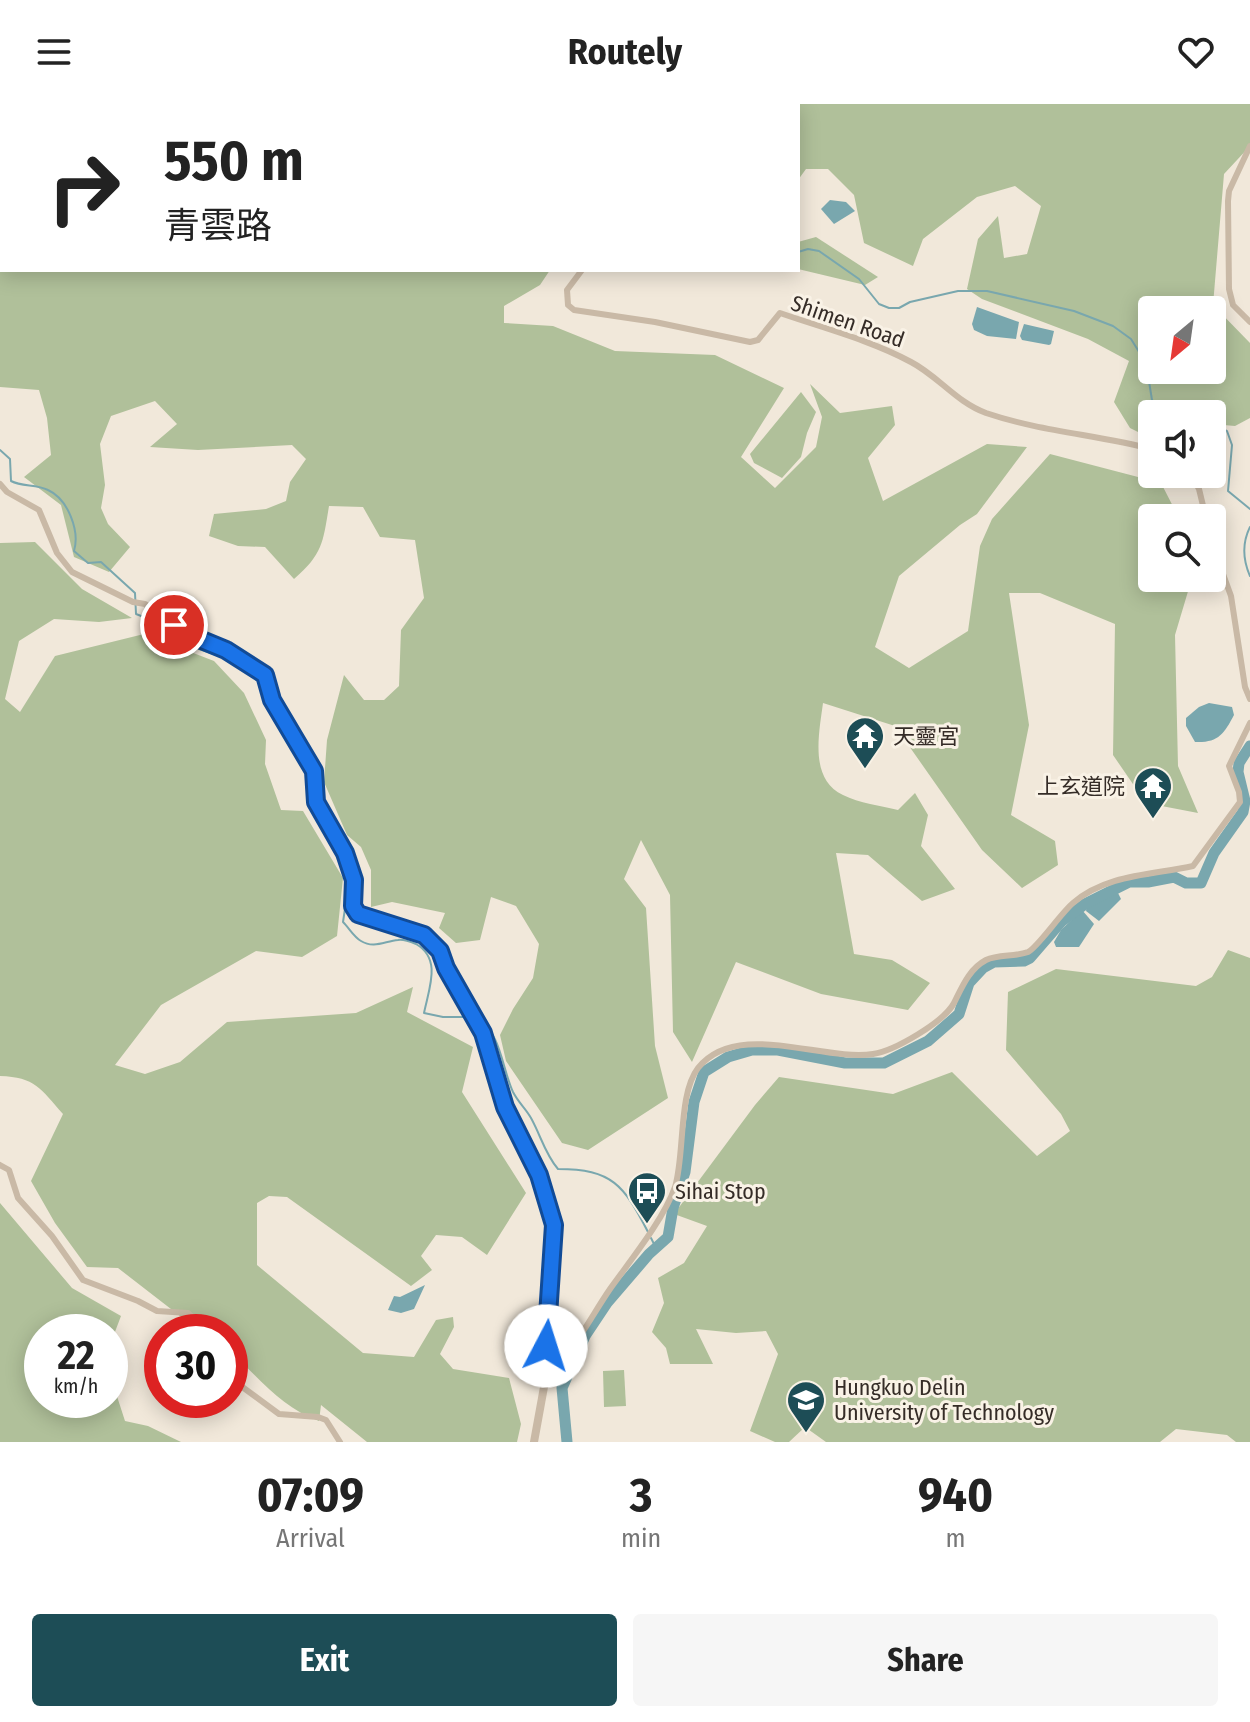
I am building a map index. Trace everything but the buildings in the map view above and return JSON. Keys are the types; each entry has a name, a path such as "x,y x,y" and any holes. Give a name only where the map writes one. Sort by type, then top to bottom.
{"street":[{"path":"1250,146 1229,191 1228,201 1229,289 1233,305 1250,322"},
{"name":"Shimen Road","path":"580,272 567,290 568,305 574,310 655,322 750,342 758,340 780,313 909,360 931,373 963,403 985,413 1138,446"},
{"path":"0,484 7,492 39,510 61,561 72,572 133,602 145,604 180,631 226,650 265,675 272,700 314,771 316,802 345,853 354,880 353,906 358,914 424,935 440,951 446,968 483,1033 505,1107 539,1175 554,1225 546,1376 534,1442"},
{"path":"1226,582 1231,596 1245,687 1250,699"},
{"path":"546,1376 562,1362 613,1285 632,1263 675,1188 691,1082 699,1067 722,1052 762,1043 858,1055 880,1053 917,1035 947,1012 964,982 987,959 1030,951 1059,917 1088,893 1125,877 1193,866 1240,802 1229,766 1250,723"},
{"path":"0,1165 9,1170 18,1198 52,1236 83,1280 157,1311 189,1314"},
{"path":"248,1391 279,1414 326,1420 340,1442"}],"green space":[{"path":"800,104 1250,104 1250,146 1224,174 1214,296 1138,296 1138,384 1226,384 1226,318 1250,343 1250,418 1235,426 1226,425 1226,400 1138,400 1138,432 1130,428 1114,402 1129,361 1088,339 982,299 967,289 978,239 998,216 1004,258 1027,254 1041,206 1015,186 977,197 923,239 913,266 864,243 854,195 828,169 806,169 800,177"},
{"path":"816,237 878,277 865,285 800,269 800,241"},
{"path":"0,272 549,272 540,285 504,306 504,323 553,326 615,351 715,355 784,388 741,457 775,488 816,447 822,417 810,384 840,413 892,406 895,425 868,458 883,501 987,444 1027,447 977,514 899,576 875,647 909,668 968,631 980,546 992,519 1050,454 1138,477 1138,488 1164,488 1172,504 1138,504 1138,592 1188,592 1175,635 1178,766 1198,813 1146,803 1113,755 1115,624 1040,593 1009,593 1029,725 1011,815 1055,841 1058,865 1022,888 982,850 895,726 823,703 819,755 825,778 832,788 849,798 898,810 915,793 928,815 921,846 955,889 922,901 868,855 836,853 854,954 892,960 930,983 908,1010 821,994 736,962 692,1062 673,1032 670,895 641,840 624,879 646,908 655,1046 668,1098 588,1150 562,1143 506,1061 500,1035 533,978 539,944 516,906 491,897 480,940 456,943 439,928 445,913 392,902 371,907 371,870 361,847 347,835 324,782 327,740 344,675 364,700 384,700 399,686 401,630 424,598 415,540 380,537 363,507 329,506 320,547 311,562 294,579 265,547 238,546 209,536 214,514 266,509 286,501 290,482 306,459 292,445 198,450 150,447 177,424 155,401 111,416 100,444 105,485 101,508 108,524 130,547 109,572 74,557 61,505 24,477 51,455 47,418 39,390 0,387"},
{"path":"801,392 816,412 801,457 782,478 754,463 750,454"},
{"path":"35,542 82,589 132,618 99,622 54,619 19,641 5,699 20,712 55,656 144,634 214,661 244,693 266,740 265,764 281,810 303,811 343,878 337,936 302,957 256,951 161,1005 115,1065 145,1074 180,1062 227,1022 356,1013 413,987 407,1012 473,1047 462,1092 526,1193 487,1255 462,1237 436,1235 421,1256 432,1270 411,1286 287,1197 269,1196 257,1203 257,1265 363,1353 414,1357 436,1320 453,1317 454,1327 440,1354 453,1369 509,1378 521,1424 517,1442 367,1442 321,1405 319,1421 306,1416 271,1391 248,1369 248,1314 177,1314 118,1268 87,1267 55,1223 31,1181 63,1114 30,1082 0,1076 0,543"},
{"path":"1228,950 1250,958 1250,1442 1236,1442 1227,1435 1176,1429 1160,1442 826,1442 805,1427 789,1442 775,1442 750,1431 778,1354 766,1331 736,1333 696,1329 713,1364 670,1364 666,1348 652,1332 664,1303 658,1278 684,1263 707,1226 674,1214 779,1077 893,1094 952,1072 1037,1156 1070,1131 1061,1114 1006,1050 1008,992 1056,969 1196,986 1212,977"},
{"path":"0,1203 72,1288 118,1314 24,1314 24,1418 124,1418 181,1442 0,1442"},
{"path":"624,1370 626,1406 604,1407 603,1371"}],"water":[{"path":"830,200 846,202 855,211 834,224 821,209"},
{"path":"977,307 1019,322 1016,339 987,336 974,330 972,324"},
{"path":"1024,324 1054,331 1051,344 1022,340 1020,336"},
{"path":"1209,703 1232,707 1234,715 1215,739 1195,742 1186,726 1186,718"},
{"path":"1118,893 1121,899 1099,921 1086,911 1093,902"},
{"path":"1082,910 1094,924 1079,947 1056,947 1054,942 1061,930"},
{"path":"425,1285 414,1309 401,1313 388,1310 394,1296 400,1297"}],"waterway":[{"path":"800,251 819,251 859,279 879,304 889,308 958,291 987,291 1074,311 1113,326 1131,339 1146,363 1152,400"},
{"path":"1226,430 1232,445 1228,491 1250,509"},
{"path":"0,450 10,459 11,481 43,488 55,494 67,508 74,525 74,551 88,563 101,562 135,593 136,614 162,624 179,642 225,658 264,681"},
{"path":"1250,527 1244,552 1250,576"},
{"path":"292,729 318,762 319,799 343,843"},
{"path":"567,1442 562,1388 585,1336 607,1303 649,1254 668,1237 673,1208 685,1172 694,1102 704,1072 728,1057 752,1050 778,1050 845,1063 884,1063 928,1041 959,1014 969,983 983,968 994,962 1030,958 1062,921 1085,904 1129,882 1174,877 1186,883 1201,883 1214,853 1243,812 1245,801 1238,772 1239,763 1250,746"},
{"path":"349,856 356,876"},
{"path":"352,896 346,902 343,922 358,939 370,944 407,941 424,950 429,958 432,975 424,1013 443,1017 472,1017"},
{"path":"478,1018 492,1033 513,1092 531,1118 558,1169 591,1172 614,1183 631,1202 648,1232"},
{"path":"651,1238 656,1248"}],"place":[{"name":"天靈宮","path":"865,770"},
{"name":"上玄道院","path":"1153,820"},
{"name":"Sihai Stop","path":"647,1225"},
{"name":"Hungkuo Delin University of Technology","path":"806,1434"}],"route":[{"path":"174,625 180,631 226,650 265,675 272,700 314,771 316,802 345,853 354,880 353,906 358,914 369,920 401,925 424,935 440,951 446,968 472,1010 483,1033 505,1107 539,1175 554,1225 546,1346"}]}
